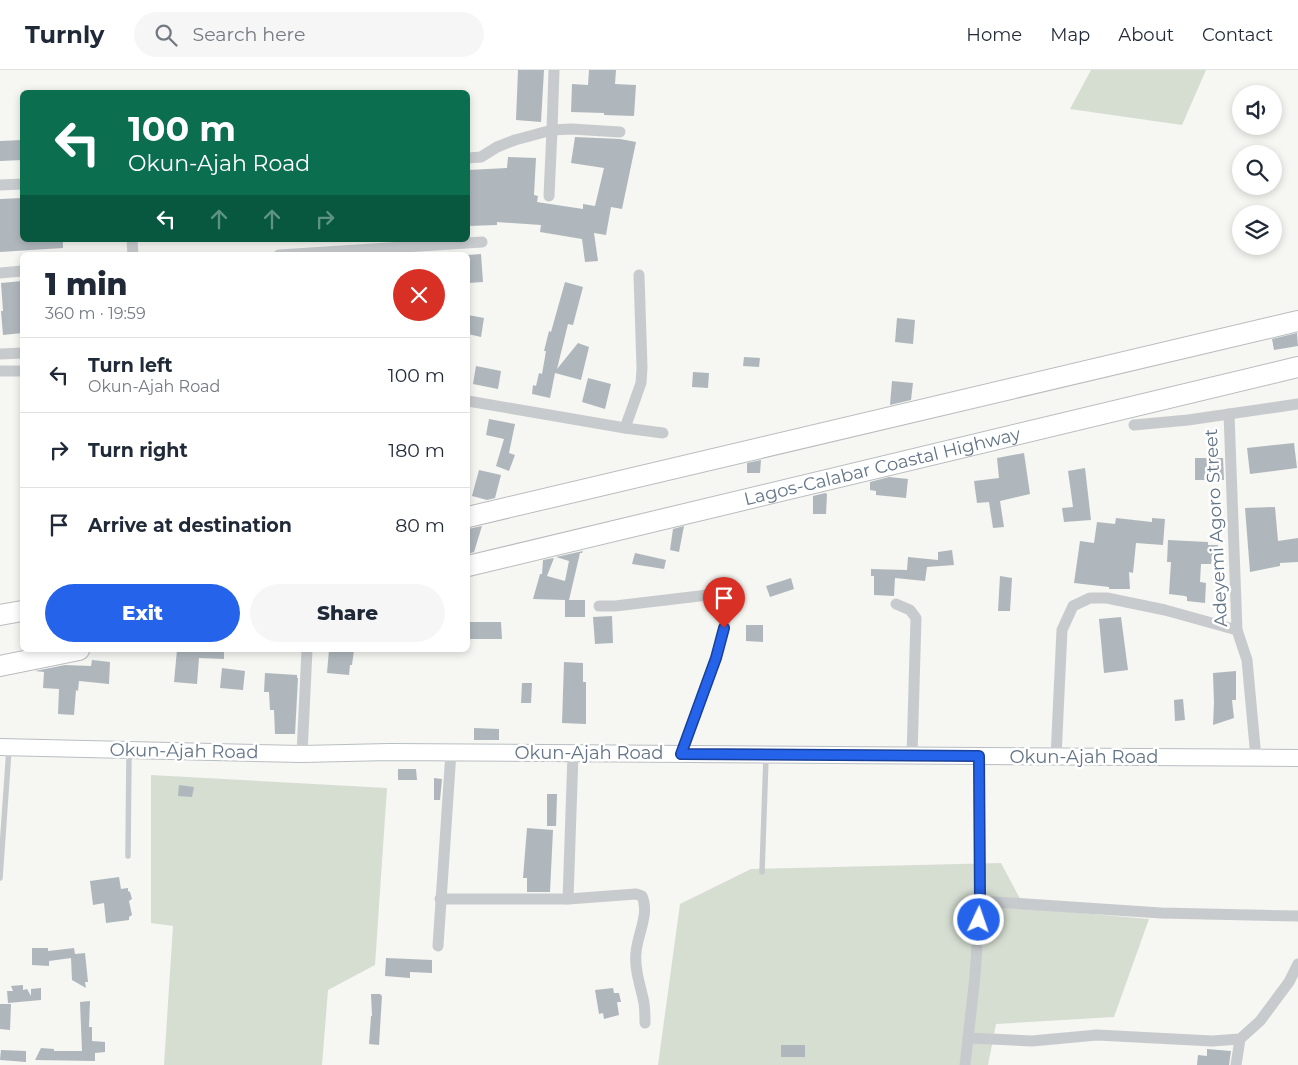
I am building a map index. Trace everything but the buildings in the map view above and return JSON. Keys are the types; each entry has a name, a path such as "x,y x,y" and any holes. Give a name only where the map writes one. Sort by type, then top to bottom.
{"highway":[{"path":"470,517 1298,321"},
{"name":"Lagos-Calabar Coastal Highway","path":"470,566 1298,368"},
{"path":"0,616 20,611"},
{"path":"0,666 69,652"}],"street":[{"path":"548,196 554,70"},
{"path":"470,158 481,157 497,147 515,140 552,130 571,129 620,132"},
{"path":"0,185 20,184"},
{"path":"325,252 482,242"},
{"path":"0,273 20,271"},
{"path":"625,428 641,383 639,274"},
{"path":"0,354 20,353"},
{"path":"0,371 20,371"},
{"path":"470,402 663,434"},
{"path":"1134,425 1188,420 1298,404"},
{"name":"Adeyemi Agoro Street","path":"1229,414 1237,630 1247,660 1256,758"},
{"path":"599,606 615,606 708,595 721,599 726,606 724,628 716,658 681,754"},
{"path":"1056,756 1062,630 1073,606 1090,598 1107,598 1165,610 1237,630"},
{"path":"896,604 910,610 916,618 912,756"},
{"path":"302,754 307,652"},
{"name":"Okun-Ajah Road","path":"4,747 302,754 451,752 1298,758"},
{"path":"438,946 451,752"},
{"path":"568,899 573,754"},
{"path":"965,1065 980,900 979,756"},
{"path":"440,898 568,899 636,894 642,896 644,901 643,921 636,953 637,973 644,1005 645,1023"},
{"path":"980,900 1161,913 1298,916"},
{"path":"1236,1065 1240,1040 1260,1022 1289,982 1298,964"},
{"path":"968,1038 1032,1041 1097,1035 1212,1041 1240,1040"}],"lane":[{"path":"0,878 4,747"},
{"path":"128,856 129,750"},
{"path":"762,872 766,754"}],"shaded area":[{"path":"1091,70 1206,70 1182,125 1070,109"},
{"path":"151,775 387,788 375,965 328,990 322,1065 164,1065 173,926 151,923"},
{"path":"1001,863 1025,908 1149,919 1114,1017 996,1024 988,1065 658,1065 680,904 751,869"}],"route":[{"path":"724,628 716,658 681,754 979,756 979,920"}]}
